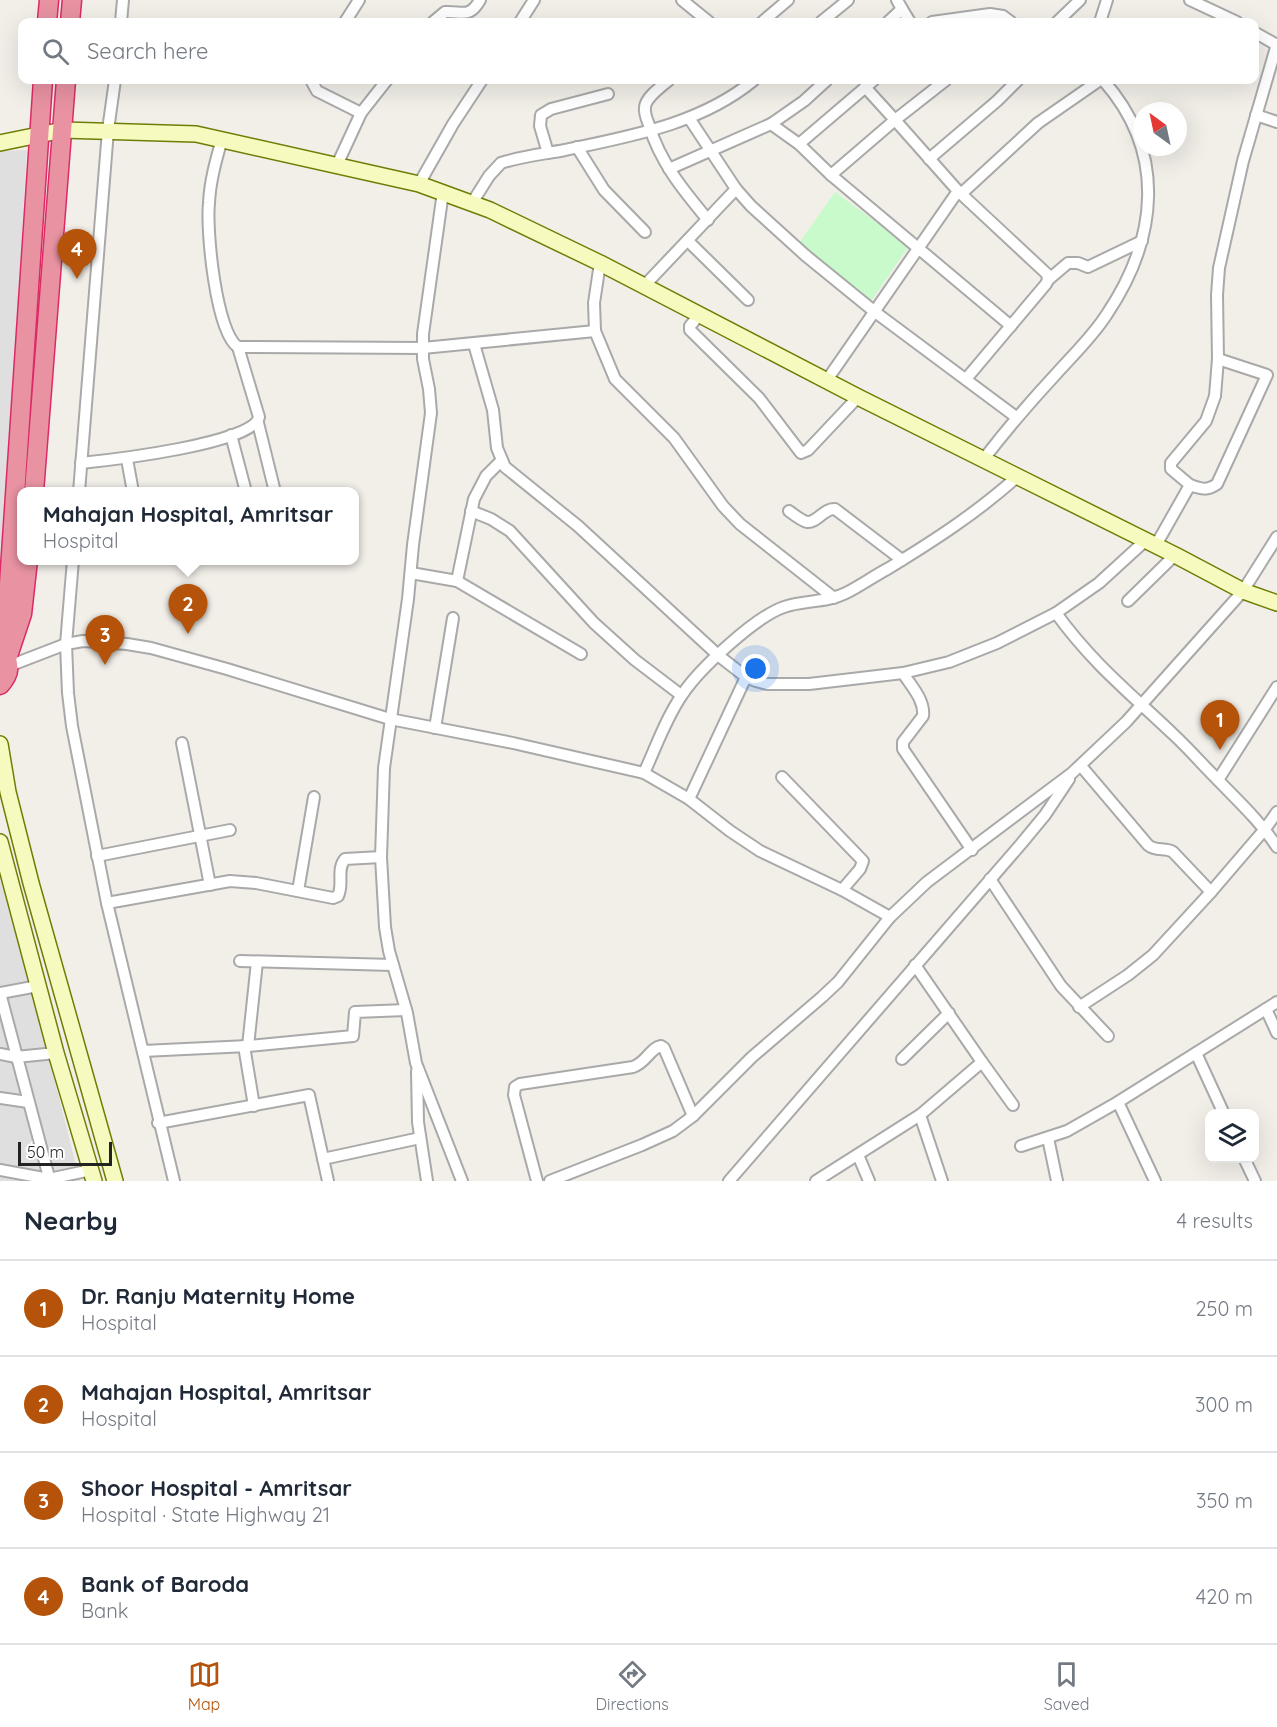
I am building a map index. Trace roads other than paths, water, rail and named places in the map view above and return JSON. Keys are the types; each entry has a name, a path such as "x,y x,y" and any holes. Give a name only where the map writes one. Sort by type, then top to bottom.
{"highway":[{"path":"47,18 49,0"},
{"path":"70,18 72,0"},
{"path":"0,638 8,599 43,84"},
{"path":"34,487 66,84"},
{"path":"0,685 7,676 6,658 22,614 28,565"}],"street":[{"path":"121,18 123,0"},
{"path":"348,18 359,0"},
{"path":"438,18 446,12 468,13 480,0"},
{"path":"523,18 534,0"},
{"path":"682,0 704,18"},
{"path":"767,18 788,0"},
{"path":"826,18 848,0"},
{"path":"1061,18 1080,0"},
{"path":"1101,18 1107,0"},
{"path":"1190,0 1228,18"},
{"path":"891,18 899,5 907,18"},
{"path":"961,18 990,14 1006,18"},
{"path":"1218,359 1272,377 1217,484 1207,489 1200,489 1174,474 1171,463 1206,421 1218,380 1217,295 1219,268 1243,161 1277,45 1259,35"},
{"path":"79,487 108,130 114,84"},
{"path":"313,84 317,91 361,113"},
{"path":"337,165 361,113 384,84"},
{"path":"419,184 453,124 479,84"},
{"path":"665,84 646,103 644,109 650,131 669,169 708,219"},
{"path":"472,203 489,176 501,164 650,131 689,118 728,98 748,84"},
{"path":"669,169 771,124 804,101 823,84"},
{"path":"799,144 869,84"},
{"path":"831,175 941,84"},
{"path":"929,159 1014,84"},
{"path":"827,380 917,247 960,193 1038,123 1096,84"},
{"path":"982,460 1016,417 1106,316 1124,285 1142,241 1149,202 1146,164 1142,148 1120,100 1106,84"},
{"path":"865,87 960,193 1044,269 1048,280"},
{"path":"548,153 540,126 541,115 551,109 608,94"},
{"path":"1256,115 1277,122"},
{"path":"689,118 736,189 751,206 805,255 875,312 1016,417"},
{"path":"771,124 799,144 831,175 1011,326"},
{"path":"0,143 63,130 196,134 419,184 442,192 472,203 645,285 982,460 1018,476 1243,591 1277,603"},
{"path":"222,139 213,170 208,204 214,280 230,340 238,347 259,417 258,423 274,487"},
{"path":"577,147 604,190 645,232"},
{"path":"645,285 736,189"},
{"path":"427,1181 420,1138 416,1063 406,1010 385,927 381,857 382,788 431,412 423,348 426,308 442,192"},
{"path":"688,241 748,300"},
{"path":"966,379 1048,280 1068,263 1078,263 1088,267 1142,241"},
{"path":"600,263 594,303 595,331 615,380 674,438 727,511 740,524 834,598"},
{"path":"700,314 690,326 690,330 759,398 801,453 808,450 858,397"},
{"path":"238,347 423,348 595,331"},
{"path":"474,344 493,410 497,448 501,460 511,473 578,526 719,656 746,676 767,684 808,684 903,673 949,662 997,643 1056,613 1151,543 1190,485"},
{"path":"81,463 127,459 176,450 231,435 258,423"},
{"path":"231,435 245,487"},
{"path":"127,459 132,487"},
{"path":"457,581 471,511 479,488 486,476 501,460"},
{"path":"644,773 681,695 699,674 743,632 772,612 797,603 834,598 846,593 974,513 1018,476"},
{"path":"789,511 806,522 810,522 828,509 835,509 902,560"},
{"path":"471,511 510,531 594,623 635,660 681,695"},
{"path":"550,1181 673,1131 693,1116 752,1057 838,982 890,917 927,882 1077,770 1141,706 1243,591 1277,537"},
{"path":"1128,600 1175,555"},
{"path":"73,565 66,644 72,726 107,903 158,1123 174,1181"},
{"path":"411,573 457,581 580,654"},
{"path":"1056,613 1083,650 1174,735 1265,829 1277,848"},
{"path":"435,728 453,618"},
{"path":"6,658 66,644 97,641 151,648 390,719 644,773 689,799 760,851 842,890 890,917"},
{"path":"903,673 922,702 924,710 923,716 903,742 903,748 972,850"},
{"path":"689,799 746,676"},
{"path":"1218,780 1277,687"},
{"path":"182,743 210,885"},
{"path":"0,744 8,792 31,883 115,1181"},
{"path":"729,1181 1046,815 1077,770"},
{"path":"1077,770 1148,845 1155,849 1173,852 1211,892"},
{"path":"782,777 863,861 860,869 842,890"},
{"path":"298,891 314,797"},
{"path":"1079,1007 1128,975 1153,955 1211,892 1277,812"},
{"path":"98,856 230,830"},
{"path":"0,842 2,861 92,1176 50,1180 0,1170"},
{"path":"107,903 244,881 328,897 338,896 341,863 345,859 381,857"},
{"path":"990,879 1051,973 1079,1007 1108,1036"},
{"path":"240,961 393,965"},
{"path":"254,1106 246,1046 257,962"},
{"path":"915,965 1012,1105"},
{"path":"38,986 0,993 50,1180"},
{"path":"1021,1146 1067,1131 1118,1102 1277,1002"},
{"path":"1266,1009 1277,1033"},
{"path":"143,1052 246,1046 353,1036 355,1012 406,1010"},
{"path":"902,1059 949,1013"},
{"path":"537,1181 513,1090 515,1086 633,1066 643,1063 654,1048 661,1046 664,1048 693,1116"},
{"path":"0,1054 16,1057 56,1053"},
{"path":"1196,1053 1222,1109"},
{"path":"816,1181 920,1115 982,1062"},
{"path":"416,1063 462,1181"},
{"path":"158,1123 309,1095 328,1181"},
{"path":"0,1098 28,1102"},
{"path":"1118,1102 1155,1181"},
{"path":"920,1115 942,1181"},
{"path":"323,1159 420,1138"},
{"path":"1048,1138 1057,1181"},
{"path":"858,1155 869,1181"},
{"path":"1246,1163 1251,1180"}],"place":[{"name":"Bank of Baroda","path":"77,279"},
{"name":"Mahajan Hospital, Amritsar","path":"188,634"},
{"name":"Shoor Hospital - Amritsar","path":"105,665"},
{"name":"Dr. Ranju Maternity Home","path":"1220,750"}]}
